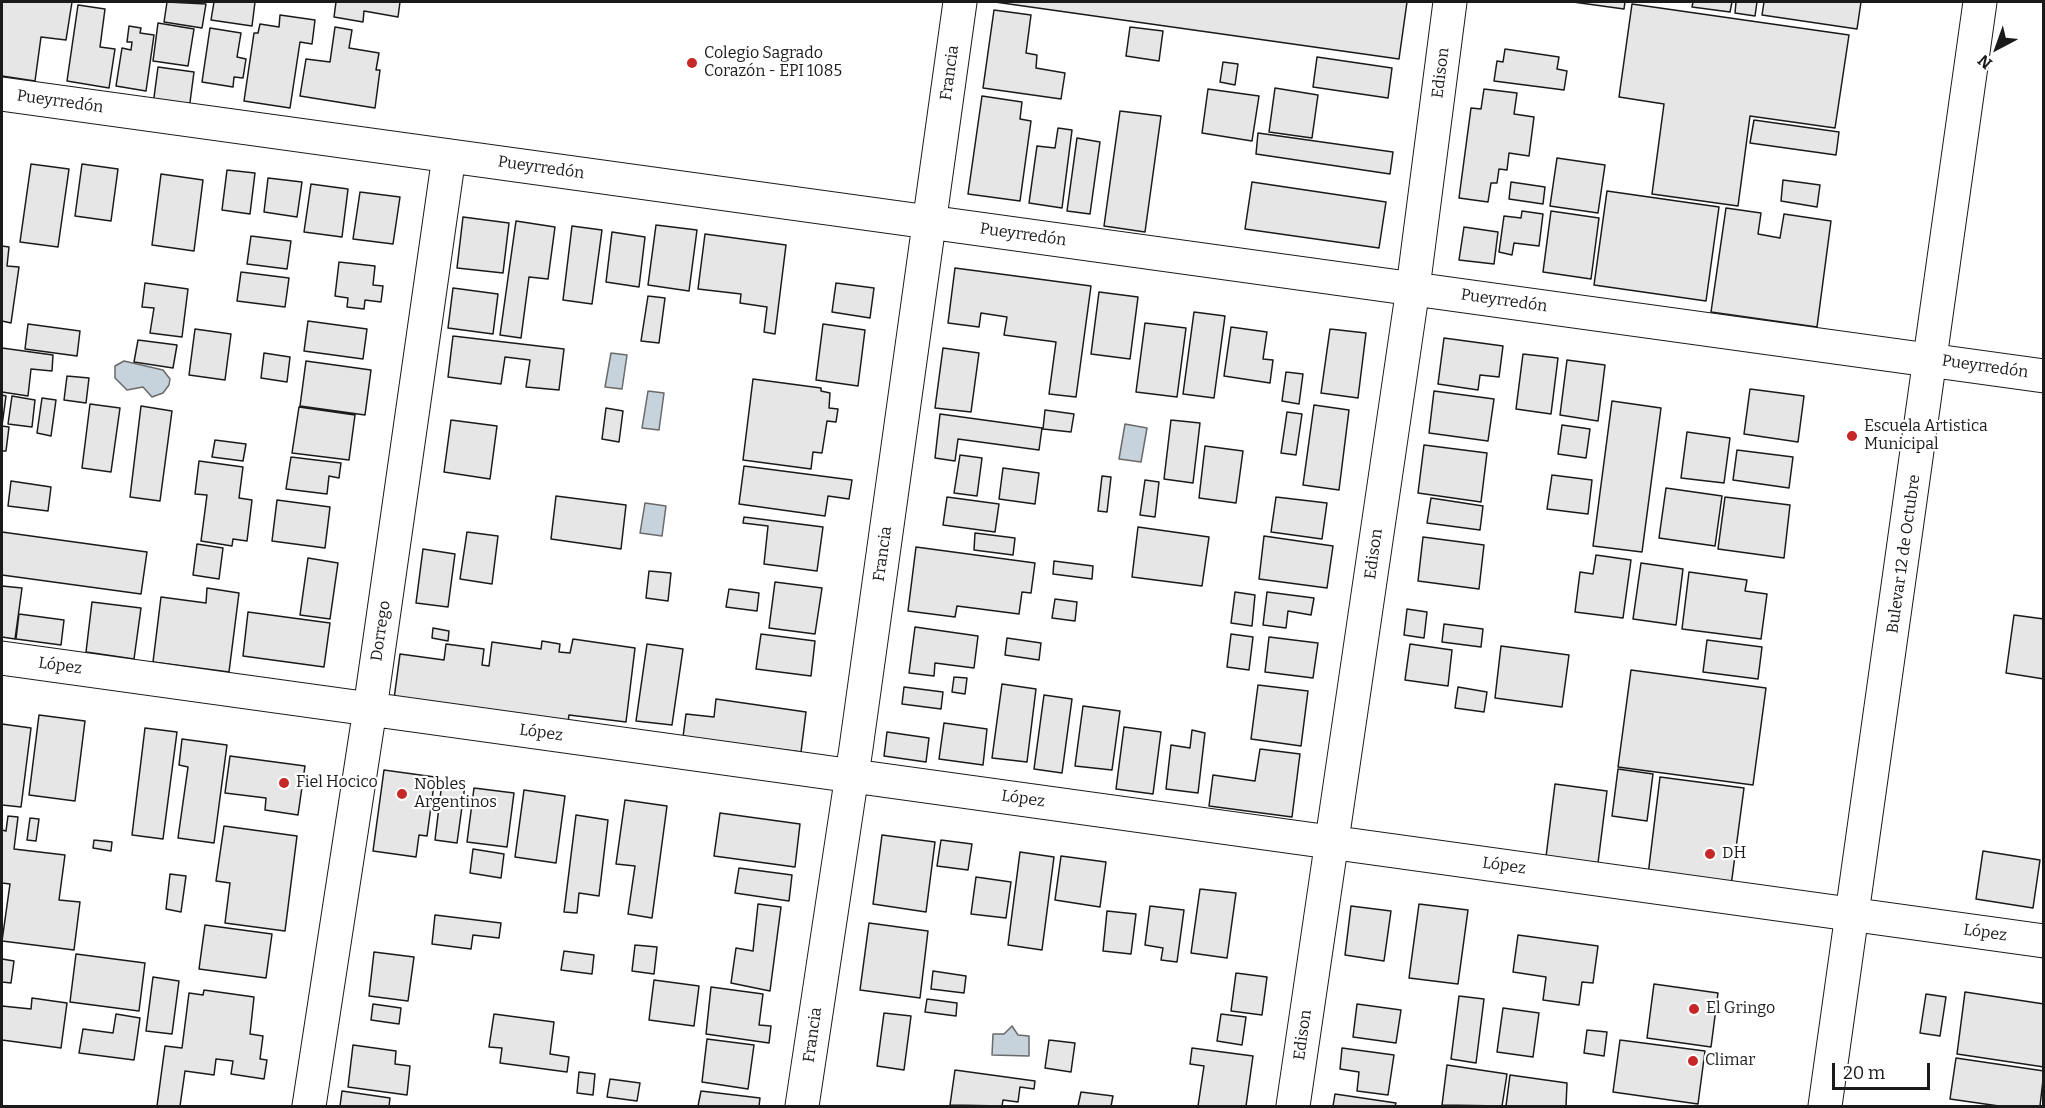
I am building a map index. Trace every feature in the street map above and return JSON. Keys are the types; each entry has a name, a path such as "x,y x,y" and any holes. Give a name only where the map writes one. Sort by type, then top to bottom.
{"main road":[{"name":"Francia","path":"802,1107 852,776 960,2"},
{"name":"Edison","path":"1293,1107 1413,288 1450,2"},
{"name":"Bulevar 12 de Octubre","path":"1825,1107 1854,914 1980,2"},
{"name":"Pueyrredón","path":"2,94 2043,375"},
{"name":"Dorrego","path":"309,1107 370,709 449,156"},
{"name":"López","path":"2,658 2043,941"}],"shaded area":[{"path":"611,353 627,355 622,389 605,387"},
{"path":"124,361 163,370 170,379 169,385 163,393 152,397 143,387 127,390 115,378 115,366"},
{"path":"648,391 664,393 659,430 642,428"},
{"path":"1125,424 1147,428 1141,462 1119,459"},
{"path":"645,503 666,506 662,536 640,533"},
{"path":"1012,1026 1018,1035 1029,1036 1029,1056 992,1055 993,1034 1004,1034"}],"building":[{"path":"2,2 72,2 66,40 41,37 35,81 2,76"},
{"path":"167,2 206,4 202,28 164,22"},
{"path":"214,2 255,2 252,26 211,20"},
{"path":"336,2 400,2 398,17 364,11 363,22 334,17"},
{"path":"995,2 1407,2 1399,59"},
{"path":"1573,2 1625,2 1624,9"},
{"path":"1693,2 1732,2 1730,12 1692,7"},
{"path":"1736,2 1757,2 1755,16 1735,13"},
{"path":"1764,2 1861,2 1857,29 1762,15"},
{"path":"1632,4 1849,35 1835,128 1750,116 1738,206 1652,194 1664,104 1619,97"},
{"path":"78,5 105,9 100,47 115,49 109,88 67,81"},
{"path":"994,10 1031,15 1026,53 1037,55 1036,68 1065,73 1061,99 983,88"},
{"path":"280,15 315,20 312,44 300,42 290,108 244,101 254,33 258,33 260,24 279,27"},
{"path":"158,23 194,29 188,66 153,61"},
{"path":"129,26 141,28 140,33 154,35 146,91 116,86 122,48 131,50 132,42 127,42"},
{"path":"335,27 352,30 349,48 379,53 376,70 380,70 375,108 300,96 306,59 330,62"},
{"path":"1130,27 1163,31 1159,61 1126,56"},
{"path":"210,28 241,33 237,57 246,59 243,78 234,77 233,87 202,82"},
{"path":"1505,49 1559,57 1557,69 1567,71 1564,90 1494,81 1497,61 1503,62"},
{"path":"1317,57 1392,68 1388,98 1313,87"},
{"path":"1223,62 1238,64 1235,85 1220,82"},
{"path":"158,67 194,72 189,110 153,105"},
{"path":"1275,88 1318,95 1312,138 1269,132"},
{"path":"1208,89 1259,96 1252,141 1202,133"},
{"path":"1484,89 1517,93 1514,114 1534,117 1529,156 1509,153 1507,170 1499,169 1497,183 1491,183 1488,202 1459,198 1471,108 1481,109"},
{"path":"982,96 1022,102 1020,119 1031,121 1020,201 968,194"},
{"path":"1120,111 1161,116 1145,232 1104,226"},
{"path":"1754,120 1839,132 1836,155 1750,143"},
{"path":"1058,128 1072,130 1062,208 1029,203 1037,146 1055,148"},
{"path":"1258,133 1393,152 1390,174 1256,154"},
{"path":"1077,138 1100,142 1090,214 1067,211"},
{"path":"1557,158 1605,165 1598,213 1550,206"},
{"path":"31,164 69,169 58,247 20,242"},
{"path":"82,164 118,169 111,221 75,216"},
{"path":"227,170 255,173 250,214 222,210"},
{"path":"161,174 203,180 194,251 152,245"},
{"path":"268,178 302,182 297,217 264,212"},
{"path":"1783,180 1820,185 1817,207 1781,201"},
{"path":"1252,182 1386,202 1379,248 1245,229"},
{"path":"1511,182 1545,187 1543,204 1509,199"},
{"path":"311,184 348,189 342,237 304,232"},
{"path":"1607,191 1719,207 1706,301 1594,285"},
{"path":"360,192 400,197 393,244 353,239"},
{"path":"1726,208 1761,213 1758,234 1780,238 1784,214 1831,221 1817,327 1711,312"},
{"path":"1522,211 1543,214 1539,246 1514,243 1512,255 1499,252 1504,216 1521,218"},
{"path":"1551,211 1599,218 1591,279 1543,272"},
{"path":"463,217 509,223 503,273 457,268"},
{"path":"516,221 555,227 548,279 529,277 521,338 500,335"},
{"path":"656,225 697,230 689,291 648,285"},
{"path":"572,226 602,230 592,304 563,300"},
{"path":"1464,227 1498,232 1494,264 1459,260"},
{"path":"612,232 645,237 639,287 606,282"},
{"path":"705,234 786,245 775,334 764,332 767,307 740,303 741,294 698,289"},
{"path":"251,236 291,241 287,269 247,264"},
{"path":"2,246 9,247 7,266 19,267 11,323 2,321"},
{"path":"339,262 375,266 373,285 383,286 381,302 365,300 364,309 347,307 348,298 335,296"},
{"path":"955,268 1091,286 1076,397 1049,394 1056,342 1004,335 1007,317 981,313 979,327 948,323"},
{"path":"241,272 289,278 285,307 237,301"},
{"path":"145,283 188,289 182,337 150,333 154,308 142,307"},
{"path":"836,283 874,288 870,318 832,312"},
{"path":"453,288 498,294 493,334 448,328"},
{"path":"1099,292 1138,297 1130,359 1091,354"},
{"path":"648,296 665,298 659,343 641,341"},
{"path":"1194,312 1225,316 1214,398 1183,394"},
{"path":"308,321 367,329 363,359 304,351"},
{"path":"1145,323 1186,328 1177,397 1136,392"},
{"path":"28,324 80,331 77,356 25,349"},
{"path":"823,324 865,330 858,386 816,380"},
{"path":"1231,327 1267,332 1263,359 1273,360 1270,383 1224,376"},
{"path":"195,329 231,334 225,380 189,375"},
{"path":"1330,329 1366,333 1358,398 1321,393"},
{"path":"453,336 564,349 559,390 526,387 530,360 505,357 501,384 448,377"},
{"path":"1444,338 1503,346 1499,377 1480,375 1478,390 1438,384"},
{"path":"138,340 177,345 173,368 134,362"},
{"path":"2,348 53,355 52,371 31,369 28,396 2,392"},
{"path":"943,348 979,353 971,412 935,408"},
{"path":"264,353 290,357 287,382 261,378"},
{"path":"1523,354 1558,358 1551,414 1516,409"},
{"path":"1567,360 1605,365 1598,421 1560,415"},
{"path":"306,361 371,370 365,415 300,406"},
{"path":"1286,372 1303,374 1299,404 1282,401"},
{"path":"67,376 89,378 86,403 64,400"},
{"path":"753,379 821,388 821,391 830,393 829,408 838,409 836,422 827,421 822,453 813,452 811,469 743,460"},
{"path":"1750,389 1804,396 1798,442 1744,434"},
{"path":"1434,391 1494,399 1488,441 1429,433"},
{"path":"2,395 6,396 2,426"},
{"path":"12,396 35,400 32,427 8,424"},
{"path":"42,398 56,400 51,436 37,433"},
{"path":"1612,401 1661,408 1642,552 1593,546"},
{"path":"90,404 120,408 111,472 82,468"},
{"path":"1314,405 1349,410 1339,490 1303,485"},
{"path":"141,406 172,411 160,501 130,497"},
{"path":"299,407 355,415 349,460 292,453"},
{"path":"606,408 623,411 619,442 602,439"},
{"path":"1045,410 1074,414 1071,432 1043,429"},
{"path":"1287,412 1302,414 1296,455 1281,453"},
{"path":"940,414 1042,428 1039,450 958,439 955,461 935,458"},
{"path":"451,420 497,426 490,479 444,472"},
{"path":"1171,420 1200,423 1193,483 1164,479"},
{"path":"1562,425 1590,429 1586,458 1558,454"},
{"path":"2,426 9,427 6,451 2,451"},
{"path":"1687,432 1730,438 1724,483 1681,478"},
{"path":"215,440 246,444 243,461 212,457"},
{"path":"1424,445 1487,453 1481,502 1418,493"},
{"path":"1205,446 1243,451 1236,503 1199,498"},
{"path":"1737,450 1793,457 1789,488 1733,480"},
{"path":"960,455 982,458 977,496 954,493"},
{"path":"291,457 341,463 339,478 329,476 327,494 286,489"},
{"path":"199,461 243,467 239,498 252,500 247,541 233,539 232,546 201,541 207,495 195,494"},
{"path":"744,466 852,480 849,499 828,496 825,516 739,504"},
{"path":"1003,468 1039,473 1035,504 999,499"},
{"path":"1552,475 1592,480 1588,514 1547,509"},
{"path":"1102,476 1111,477 1107,512 1098,511"},
{"path":"1145,480 1159,482 1155,517 1140,515"},
{"path":"11,481 51,487 48,511 8,506"},
{"path":"1666,488 1722,496 1715,546 1659,538"},
{"path":"556,496 626,505 621,549 551,539"},
{"path":"947,497 999,504 995,532 943,525"},
{"path":"1276,497 1327,503 1322,539 1271,532"},
{"path":"1725,497 1790,505 1784,558 1718,549"},
{"path":"1431,498 1483,506 1480,530 1427,523"},
{"path":"277,500 330,507 325,548 272,541"},
{"path":"744,517 823,527 817,571 764,564 768,526 743,523"},
{"path":"1138,527 1209,537 1202,586 1132,577"},
{"path":"2,532 147,552 141,594 2,575"},
{"path":"467,532 498,536 492,584 460,579"},
{"path":"975,533 1015,538 1013,555 974,550"},
{"path":"1264,536 1333,546 1327,588 1259,579"},
{"path":"1423,537 1484,545 1479,589 1418,581"},
{"path":"197,544 223,548 219,579 193,575"},
{"path":"916,547 1035,563 1031,593 1022,592 1019,614 957,606 955,617 908,611"},
{"path":"423,549 455,554 448,607 416,603"},
{"path":"1596,555 1631,560 1623,618 1575,612 1580,572 1593,574"},
{"path":"308,558 338,563 330,619 300,615"},
{"path":"1054,561 1093,566 1092,579 1053,574"},
{"path":"1641,563 1683,569 1676,625 1633,619"},
{"path":"649,571 671,573 668,601 646,598"},
{"path":"1689,572 1747,580 1745,591 1767,594 1761,639 1682,629"},
{"path":"775,582 822,588 815,634 769,628"},
{"path":"2,586 22,588 15,639 2,637"},
{"path":"207,588 239,593 229,672 153,662 161,597 206,603"},
{"path":"729,589 759,593 757,611 726,607"},
{"path":"1235,592 1255,595 1252,626 1231,623"},
{"path":"1267,592 1314,598 1311,615 1288,611 1286,628 1263,625"},
{"path":"1055,599 1077,602 1075,621 1052,618"},
{"path":"92,602 141,608 134,659 86,652"},
{"path":"1407,609 1427,612 1424,638 1404,635"},
{"path":"248,612 330,623 324,667 243,656"},
{"path":"19,614 64,620 61,645 16,639"},
{"path":"2014,615 2044,619 2044,679 2006,673"},
{"path":"1444,624 1483,629 1481,647 1442,642"},
{"path":"915,627 978,636 974,668 935,663 934,676 909,673"},
{"path":"433,628 449,631 448,641 432,638"},
{"path":"761,634 815,641 811,676 756,669"},
{"path":"1231,634 1253,637 1249,670 1227,667"},
{"path":"1269,637 1318,643 1313,678 1265,672"},
{"path":"1007,638 1041,643 1039,660 1005,655"},
{"path":"573,639 635,648 626,722 569,715 568,722 394,699 400,654 444,660 446,644 484,649 482,665 489,666 492,642 541,649 542,641 560,644 559,652 570,653"},
{"path":"1707,640 1762,647 1758,679 1703,672"},
{"path":"647,644 683,649 672,725 636,721"},
{"path":"1410,644 1452,650 1448,686 1405,680"},
{"path":"1501,646 1569,655 1562,707 1495,698"},
{"path":"1631,670 1766,688 1753,785 1618,767"},
{"path":"954,677 967,678 965,694 952,692"},
{"path":"1002,684 1036,689 1027,762 992,758"},
{"path":"1258,685 1308,691 1301,746 1251,739"},
{"path":"904,687 943,692 941,709 902,704"},
{"path":"1458,687 1487,692 1484,712 1455,708"},
{"path":"1044,695 1072,699 1062,773 1034,769"},
{"path":"716,699 806,712 801,752 683,737 686,714 714,717"},
{"path":"1083,706 1120,711 1112,770 1075,766"},
{"path":"39,715 85,721 75,801 29,795"},
{"path":"944,723 987,729 983,765 939,759"},
{"path":"2,724 31,728 21,807 2,805"},
{"path":"1124,727 1161,732 1153,794 1116,789"},
{"path":"145,728 177,732 163,839 132,835"},
{"path":"1192,730 1205,733 1198,793 1166,789 1171,745 1190,748"},
{"path":"887,732 929,738 926,762 884,756"},
{"path":"182,739 227,745 214,843 178,838 188,767 179,765"},
{"path":"1260,749 1300,754 1292,817 1209,806 1213,775 1255,781"},
{"path":"230,756 305,766 298,815 265,810 266,798 225,793"},
{"path":"1618,769 1653,774 1647,821 1612,816"},
{"path":"384,770 435,777 427,836 419,835 416,857 373,851"},
{"path":"1660,777 1744,788 1731,886 1648,875"},
{"path":"442,782 465,785 457,843 435,840"},
{"path":"1555,784 1607,791 1598,863 1546,857"},
{"path":"474,788 514,793 507,847 467,842"},
{"path":"524,790 565,796 556,863 515,857"},
{"path":"625,800 667,806 652,918 628,914 635,866 616,864"},
{"path":"720,813 800,824 795,867 714,856"},
{"path":"576,815 608,820 599,896 579,893 577,913 564,912"},
{"path":"8,816 18,817 14,849 65,855 59,900 80,902 74,950 2,941 10,884 2,883 2,830 6,831"},
{"path":"30,818 39,819 36,841 27,840"},
{"path":"224,826 297,836 285,931 225,923 230,883 216,881"},
{"path":"882,835 935,842 926,912 873,904"},
{"path":"94,840 112,842 111,851 93,848"},
{"path":"941,840 972,844 968,870 937,866"},
{"path":"473,849 504,854 501,878 470,873"},
{"path":"1983,851 2040,860 2033,908 1976,899"},
{"path":"1020,852 1054,857 1042,950 1008,945"},
{"path":"1061,856 1106,862 1100,907 1055,900"},
{"path":"739,868 792,875 789,901 735,893"},
{"path":"170,874 186,876 181,912 166,909"},
{"path":"976,877 1011,882 1006,918 971,914"},
{"path":"1200,889 1236,893 1227,958 1191,953"},
{"path":"758,904 781,907 770,991 731,983 736,948 753,951"},
{"path":"1419,904 1468,910 1458,984 1409,978"},
{"path":"1150,906 1184,910 1177,962 1161,960 1163,948 1145,945"},
{"path":"1351,906 1391,911 1384,961 1345,955"},
{"path":"1107,911 1136,914 1131,954 1103,951"},
{"path":"435,915 501,923 499,938 473,935 471,949 432,944"},
{"path":"869,923 928,931 920,998 860,990"},
{"path":"205,925 272,934 266,978 199,969"},
{"path":"1518,935 1598,946 1593,983 1582,982 1579,1005 1543,1000 1546,977 1513,972"},
{"path":"635,945 657,947 654,974 632,971"},
{"path":"564,951 594,955 592,974 561,970"},
{"path":"374,952 414,957 408,1001 369,996"},
{"path":"76,954 145,963 139,1011 70,1002"},
{"path":"2,959 14,961 11,983 2,982"},
{"path":"933,971 966,976 964,993 931,989"},
{"path":"1236,973 1267,977 1262,1015 1231,1011"},
{"path":"153,977 179,981 172,1034 146,1031"},
{"path":"654,980 699,986 694,1026 649,1020"},
{"path":"1654,984 1718,993 1711,1047 1647,1038"},
{"path":"711,987 763,994 759,1025 771,1026 769,1043 706,1034"},
{"path":"204,990 254,997 250,1034 263,1036 260,1059 267,1060 264,1079 231,1074 233,1061 216,1059 214,1075 185,1071 180,1106 157,1106 165,1046 182,1048 189,993 203,995"},
{"path":"1965,992 2044,1004 2044,1067 1957,1054"},
{"path":"1926,994 1946,997 1940,1036 1920,1033"},
{"path":"1459,996 1484,999 1476,1063 1451,1059"},
{"path":"32,998 67,1003 61,1048 2,1040 2,1006 31,1009"},
{"path":"927,999 957,1003 956,1016 925,1012"},
{"path":"373,1004 401,1008 399,1024 371,1020"},
{"path":"1357,1004 1401,1010 1396,1043 1353,1037"},
{"path":"1503,1008 1539,1013 1533,1057 1497,1052"},
{"path":"884,1013 911,1016 904,1070 877,1066"},
{"path":"116,1014 140,1018 134,1060 79,1053 83,1029 113,1033"},
{"path":"494,1014 554,1022 550,1054 569,1057 567,1072 500,1063 502,1048 489,1047"},
{"path":"1221,1014 1246,1017 1242,1045 1217,1041"},
{"path":"1587,1030 1607,1032 1604,1056 1584,1053"},
{"path":"707,1039 754,1045 748,1089 702,1082"},
{"path":"1049,1040 1075,1043 1071,1072 1045,1068"},
{"path":"1620,1040 1705,1051 1698,1104 1613,1092"},
{"path":"353,1045 396,1051 395,1064 410,1066 407,1095 348,1087"},
{"path":"1192,1048 1253,1056 1246,1106 1198,1106 1204,1066 1190,1064"},
{"path":"1342,1048 1394,1055 1388,1095 1357,1091 1359,1072 1340,1069"},
{"path":"1956,1058 2044,1071 2040,1106 1999,1106 1950,1099"},
{"path":"1447,1065 1507,1074 1502,1106 1442,1105"},
{"path":"955,1070 1035,1081 1034,1089 1020,1087 1018,1102 1003,1100 1002,1106 950,1105"},
{"path":"579,1072 595,1074 593,1095 577,1093"},
{"path":"1510,1075 1567,1083 1566,1106 1506,1106"},
{"path":"610,1079 640,1083 637,1101 607,1097"},
{"path":"342,1091 390,1098 389,1106 340,1106"},
{"path":"701,1091 760,1098 759,1106 698,1106"},
{"path":"1081,1092 1113,1096 1111,1106 1078,1106"},
{"path":"1335,1094 1396,1103 1395,1106 1333,1106"}],"place":[{"name":"Colegio Sagrado Corazón - EPI 1085","path":"692,63"},
{"name":"Escuela Artistica Municipal","path":"1852,436"},
{"name":"Fiel Hocico","path":"284,783"},
{"name":"Nobles Argentinos","path":"402,794"},
{"name":"DH","path":"1710,854"},
{"name":"El Gringo","path":"1694,1009"},
{"name":"Climar","path":"1693,1061"}]}
